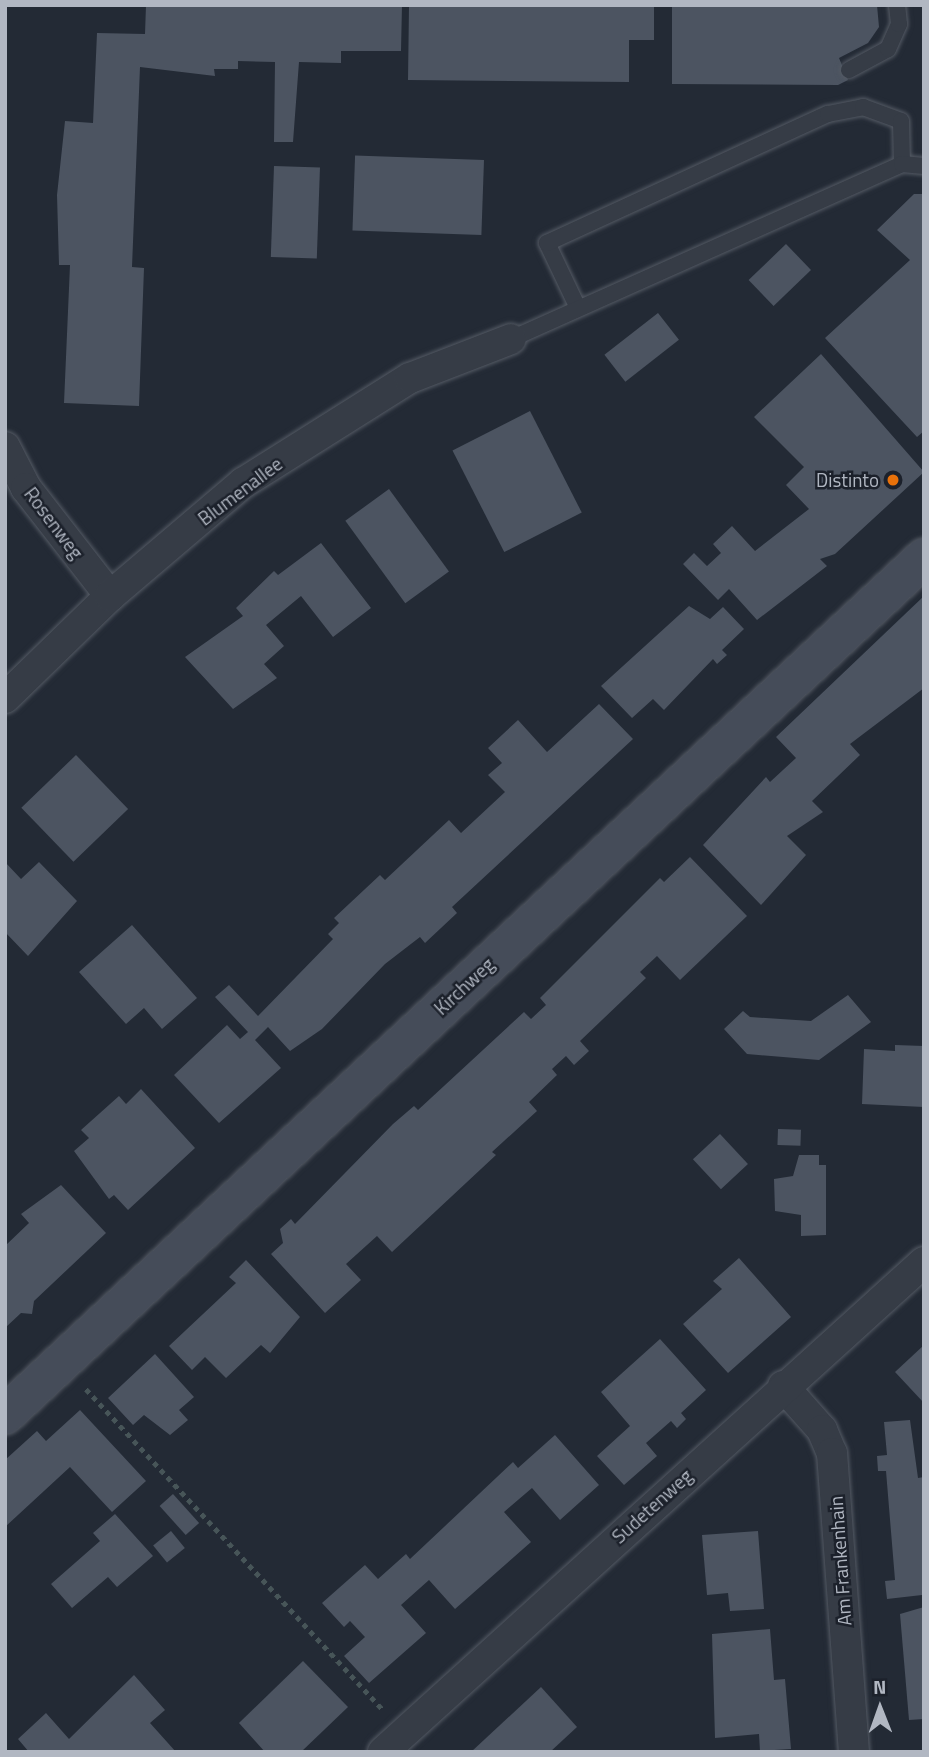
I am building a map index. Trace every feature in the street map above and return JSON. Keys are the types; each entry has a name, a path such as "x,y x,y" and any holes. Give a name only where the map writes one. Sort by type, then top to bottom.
{"street":[{"name":"Blumenallee","path":"5,698 110,596 243,483 410,378 512,339"},
{"name":"Rosenweg","path":"5,446 26,488 110,596"},
{"name":"Kirchweg","path":"5,1415 924,558"},
{"name":"Sudetenweg","path":"393,1742 924,1262"},
{"name":"Am Frankenhain","path":"783,1387 822,1430 832,1453 854,1752"}],"lane":[{"path":"849,70 888,49 899,24 897,5"},
{"path":"574,310 547,243 828,114 863,107 901,121 902,163"},
{"path":"512,339 902,163 924,166"}],"path":[{"path":"61,1363 393,1742"}],"building":[{"path":"146,5 402,5 401,51 341,51 341,63 299,62 293,142 274,142 275,62 238,61 238,69 214,69 215,76 140,67 132,267 144,268 139,406 64,403 70,265 59,265 57,195 65,121 93,123 97,33 145,34"},
{"path":"409,5 654,5 654,40 629,40 629,82 408,80"},
{"path":"672,5 877,5 879,27 868,43 839,58 848,80 838,85 672,84"},
{"path":"355,155 484,160 481,235 352,230"},
{"path":"274,166 320,168 317,259 271,257"},
{"path":"914,194 924,194 924,431 917,437 825,338 910,260 877,230"},
{"path":"786,244 811,270 774,306 749,280"},
{"path":"658,313 679,340 625,382 604,355"},
{"path":"821,354 924,472 835,554 820,559 827,566 757,620 729,589 718,600 683,564 694,553 707,566 721,553 713,544 732,526 755,551 809,509 786,485 804,467 754,417"},
{"path":"530,411 582,513 504,552 452,450"},
{"path":"389,489 449,572 405,603 345,521"},
{"path":"321,543 371,608 333,637 301,596 266,625 284,646 264,664 277,678 233,709 185,657 243,616 236,608 274,571 278,575"},
{"path":"924,596 924,688 850,744 860,755 812,801 823,812 787,836 806,855 761,905 703,845 766,777 770,782 796,758 776,737"},
{"path":"689,606 710,619 723,607 744,629 722,650 727,655 717,664 713,659 664,710 653,699 632,718 601,686"},
{"path":"599,704 633,739 452,907 457,913 425,943 420,937 385,964 322,1029 290,1051 268,1027 255,1040 281,1068 219,1123 174,1075 227,1025 240,1039 248,1032 215,997 229,985 258,1016 333,939 328,934 339,923 334,918 380,875 385,880 449,820 461,833 505,792 488,775 502,763 488,748 518,720 547,752"},
{"path":"76,755 128,809 73,862 21,808"},
{"path":"690,857 747,916 680,980 657,956 640,972 646,978 580,1041 589,1051 574,1065 566,1056 552,1069 557,1075 529,1102 537,1111 492,1152 496,1155 392,1252 377,1236 346,1264 361,1280 325,1313 271,1254 283,1243 280,1229 291,1219 295,1224 393,1124 414,1106 418,1110 524,1012 531,1019 546,1005 540,998 660,878 664,882"},
{"path":"5,862 21,879 39,862 77,901 28,956 5,932"},
{"path":"132,925 197,998 162,1029 144,1008 126,1024 79,972"},
{"path":"848,995 871,1022 819,1060 747,1054 724,1029 743,1011 750,1017 811,1021"},
{"path":"895,1045 924,1046 924,1107 862,1104 864,1049 895,1051"},
{"path":"141,1089 195,1148 128,1210 114,1195 109,1199 74,1151 89,1138 81,1130 119,1096 126,1104"},
{"path":"778,1129 801,1130 800,1146 777,1145"},
{"path":"720,1134 748,1164 721,1189 693,1159"},
{"path":"799,1155 819,1155 819,1165 826,1165 826,1235 801,1236 801,1215 775,1211 774,1179 793,1176"},
{"path":"61,1185 106,1233 34,1301 32,1314 21,1313 5,1328 5,1246 29,1223 21,1214"},
{"path":"739,1258 791,1317 728,1373 683,1324 722,1289 713,1281"},
{"path":"246,1260 300,1317 270,1353 261,1345 226,1378 205,1357 192,1370 169,1346 236,1283 229,1277"},
{"path":"660,1339 706,1390 681,1413 686,1419 677,1428 671,1421 646,1443 657,1456 624,1485 597,1456 630,1426 601,1392"},
{"path":"924,1345 924,1403 895,1372"},
{"path":"155,1354 194,1397 179,1410 188,1420 170,1435 144,1415 133,1425 108,1398"},
{"path":"80,1410 146,1481 112,1512 70,1467 5,1527 5,1460 37,1431 46,1441"},
{"path":"910,1420 918,1478 924,1477 922,1595 887,1599 885,1581 895,1580 886,1471 878,1471 877,1456 887,1455 884,1422"},
{"path":"555,1435 599,1485 560,1520 532,1488 504,1512 531,1542 455,1609 429,1580 401,1605 426,1633 369,1683 344,1656 365,1637 350,1621 344,1627 322,1603 365,1565 378,1579 406,1554 410,1559 513,1462 518,1468"},
{"path":"173,1494 199,1523 186,1535 160,1506"},
{"path":"115,1514 153,1556 117,1587 108,1577 72,1608 51,1584 100,1541 93,1533"},
{"path":"171,1531 185,1548 167,1563 153,1545"},
{"path":"758,1531 764,1609 730,1611 728,1593 707,1595 702,1535"},
{"path":"924,1607 924,1719 909,1720 900,1614"},
{"path":"770,1629 774,1680 785,1679 791,1749 760,1751 759,1734 715,1738 712,1634"},
{"path":"303,1661 348,1707 301,1752 265,1752 239,1723"},
{"path":"134,1675 165,1710 150,1723 176,1752 29,1752 18,1739 46,1713 69,1739"},
{"path":"541,1687 577,1727 550,1752 471,1752"}],"place":[{"name":"Distinto","path":"893,480"}]}
